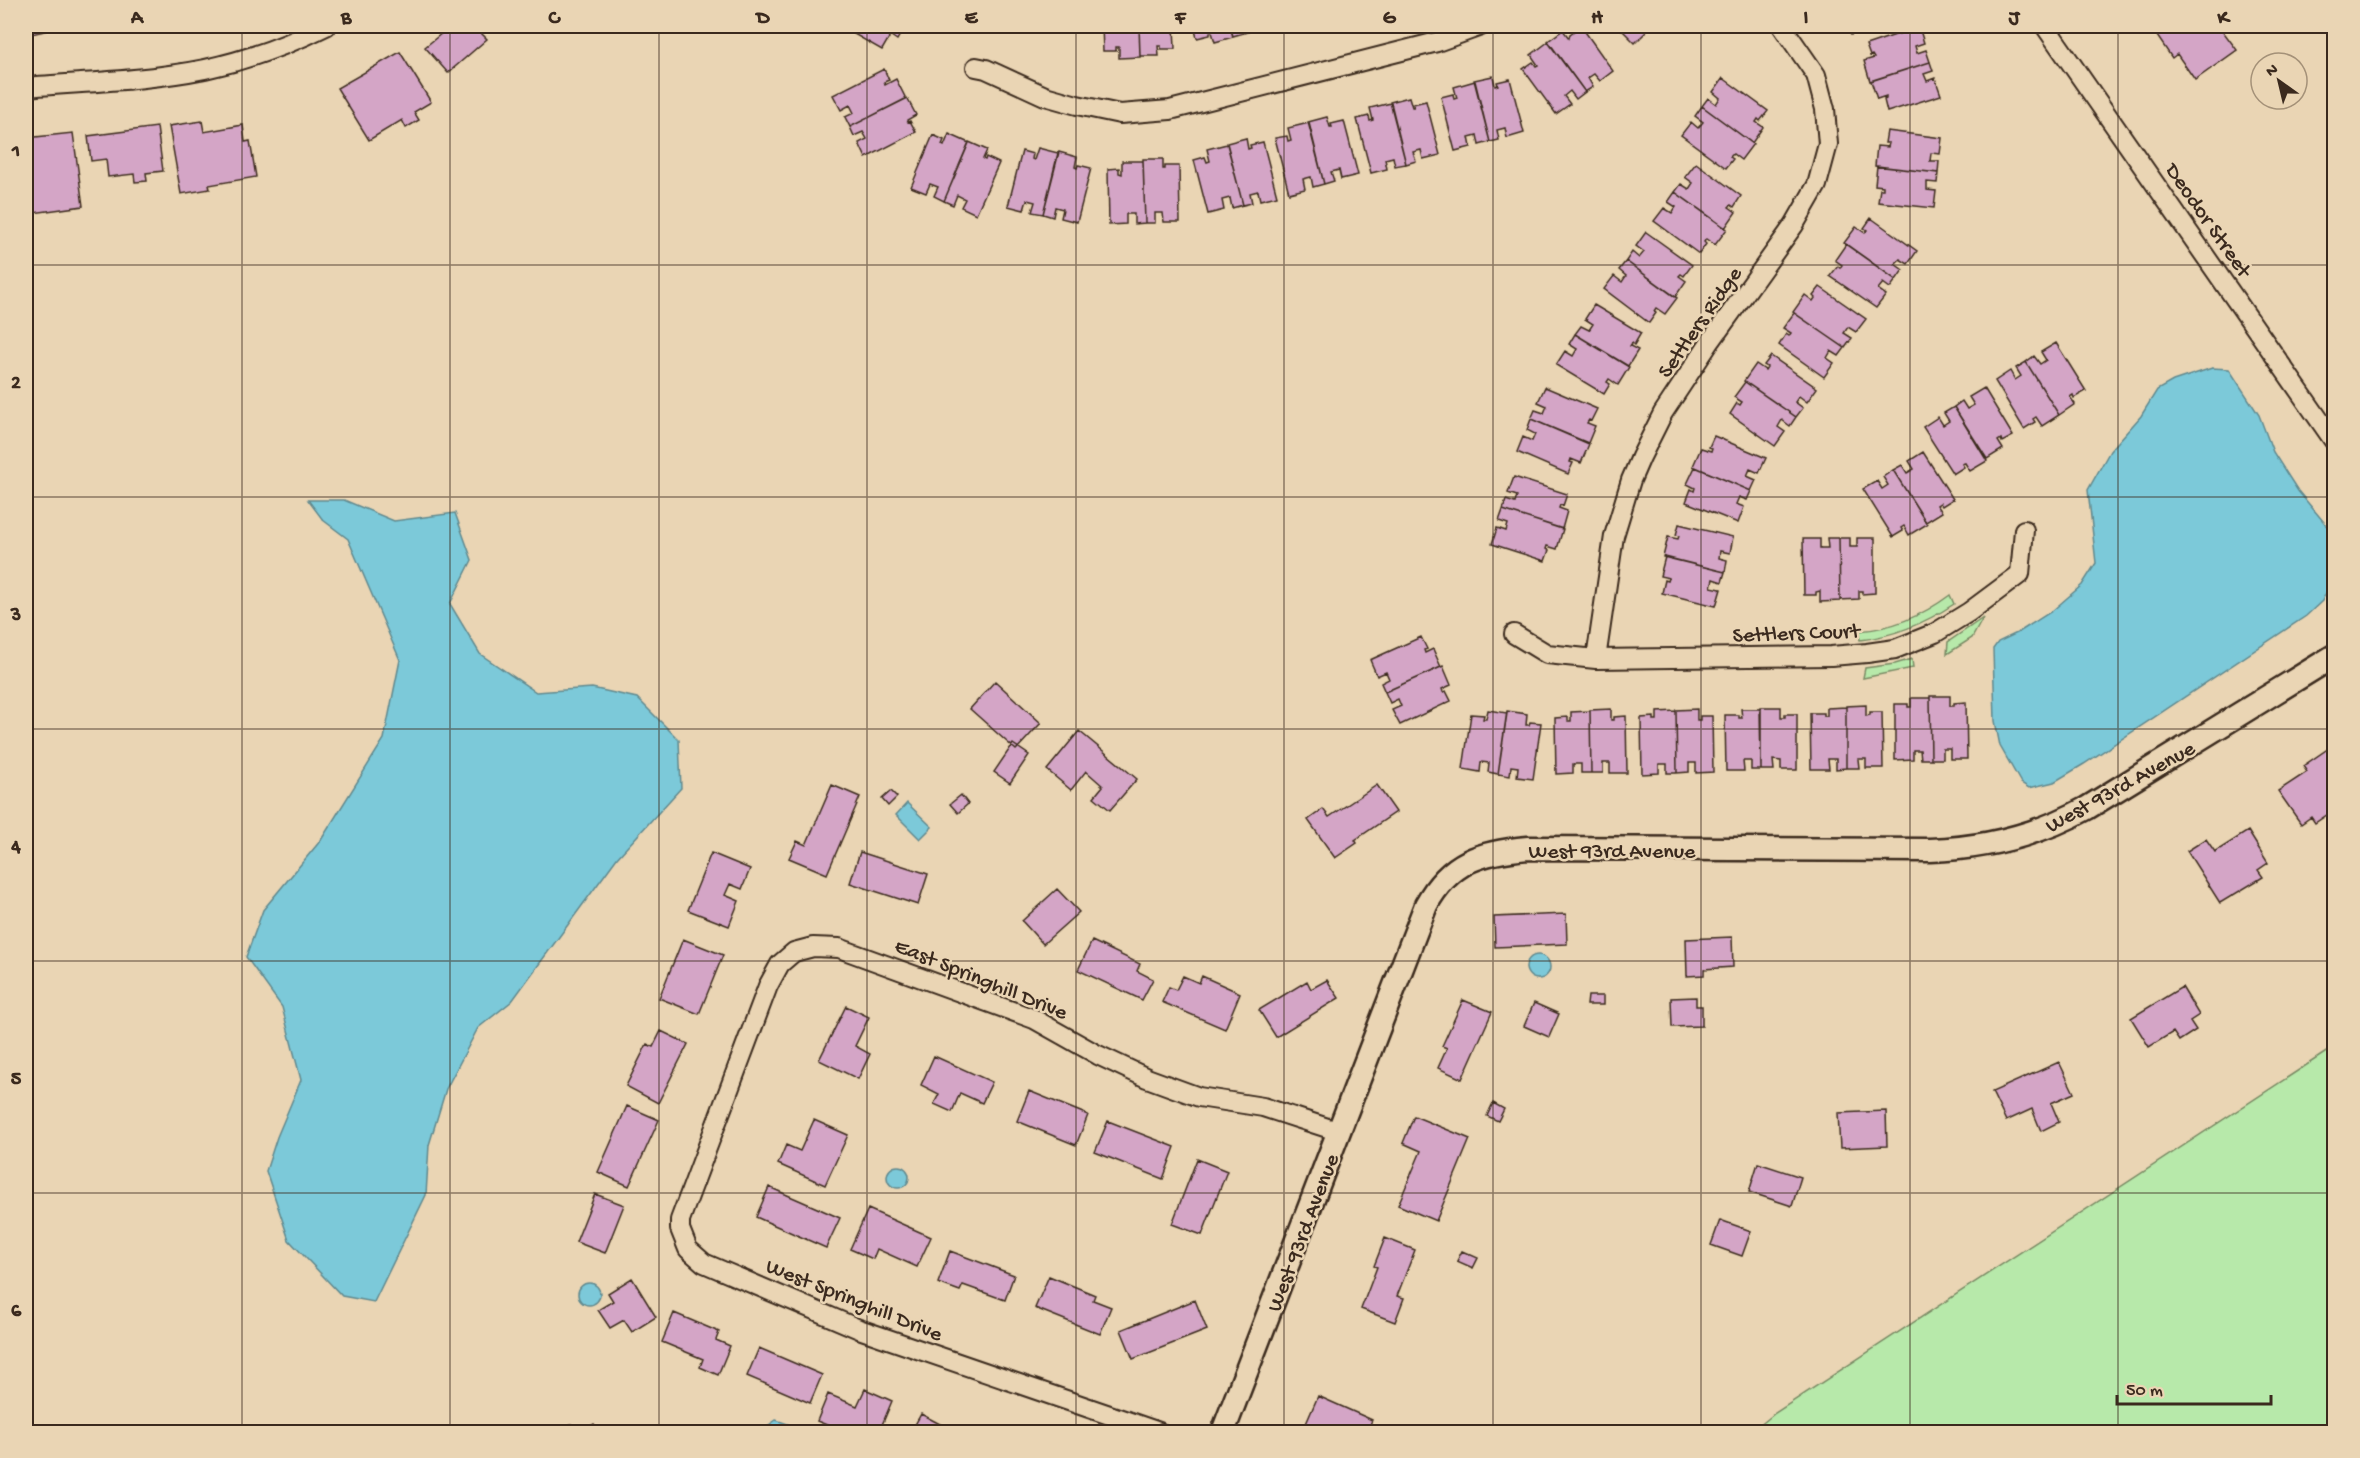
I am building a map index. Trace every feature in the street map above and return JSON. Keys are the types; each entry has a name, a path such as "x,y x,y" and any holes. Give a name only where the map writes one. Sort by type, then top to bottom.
{"street":[{"path":"26,87 153,76 204,69 269,51 326,26"},
{"path":"976,67 986,69 1046,96 1077,105 1120,114 1170,110 1437,42 1481,26"},
{"name":"Settlers Ridge","path":"1596,659 1614,536 1631,480 1641,457 1663,413 1710,342 1794,225 1817,185 1828,144 1825,109 1816,75 1782,26"},
{"name":"Deodor Street","path":"2045,26 2334,441"},
{"name":"Settlers Court","path":"1514,634 1547,654 1596,659 1832,656 1895,649 1935,633 1969,612 2020,574 2024,530"},
{"name":"West 93rd Avenue","path":"1223,1432 1426,905 1436,886 1461,864 1493,852 1528,848 1930,850 1976,846 2013,838 2063,820 2087,808 2334,656"},
{"name":"East Springhill Drive","path":"726,1102 737,1063 780,964 795,952 813,946 826,946 856,953 1034,1019 1108,1060 1147,1078 1200,1097 1263,1107 1340,1132"},
{"name":"West Springhill Drive","path":"726,1102 680,1220 683,1239 695,1256 704,1263 859,1329 1159,1432"}],"green space":[{"path":"1950,595 1954,604 1932,618 1897,632 1860,640 1858,631 1871,630 1907,620"},
{"path":"1983,618 1972,638 1947,654 1948,642"},
{"path":"1912,659 1913,668 1863,678 1865,668"},
{"path":"2334,1047 2334,1432 1752,1432 1775,1413"}],"water":[{"path":"2212,368 2229,369 2259,415 2273,452 2298,491 2334,534 2334,576 2322,601 2306,616 2084,764 2054,782 2029,788 2021,783 2000,746 1995,721 1993,649 1998,642 2052,611 2082,585 2096,563 2088,490 2110,451 2141,416 2157,390 2173,381"},
{"path":"308,500 344,500 394,521 455,513 472,560 450,604 480,654 536,692 592,688 637,698 679,740 681,788 617,858 512,1001 478,1028 446,1089 429,1145 426,1195 374,1302 342,1296 289,1240 266,1171 277,1137 301,1080 282,1007 246,957 263,910 321,840 384,739 400,660 348,539 323,520"},
{"path":"907,803 932,827 920,839 896,815"},
{"path":"1538,955 1543,956 1549,962 1549,972 1543,978 1538,979 1533,978 1527,972 1526,967 1527,962 1533,956"},
{"path":"898,1166 906,1169 909,1177 906,1185 898,1188 890,1185 887,1177 890,1169"},
{"path":"589,1283 597,1286 600,1294 597,1302 589,1305 581,1302 578,1294 581,1286"},
{"path":"776,1420 788,1424 790,1432 768,1432 769,1425"}],"building":[{"path":"26,26 44,26 45,31 26,35"},
{"path":"97,26 120,26 98,29"},
{"path":"436,26 474,26 487,39 448,73 425,47 442,33"},
{"path":"840,26 905,26 897,40 888,34 889,38 882,50"},
{"path":"1102,26 1139,26 1140,57 1119,58 1119,47 1116,47 1116,51 1103,51"},
{"path":"1139,26 1174,26 1175,49 1161,49 1161,46 1158,46 1159,56 1140,56"},
{"path":"1194,26 1230,26 1233,37 1215,42 1210,32 1210,35 1197,38"},
{"path":"1230,26 1252,26 1254,30 1233,36"},
{"path":"1581,26 1613,71 1600,81 1594,74 1588,78 1593,87 1585,92 1548,41 1563,30 1569,38 1570,34"},
{"path":"1618,26 1642,26 1647,31 1635,43"},
{"path":"1844,26 1865,26 1851,35"},
{"path":"2165,26 2219,26 2237,50 2195,80 2177,54 2172,58 2155,33"},
{"path":"1919,27 1924,43 1915,46 1917,53 1926,50 1930,62 1870,81 1864,61 1874,58 1870,56 1866,45"},
{"path":"1548,42 1585,92 1576,99 1570,91 1564,96 1570,104 1556,114 1523,69 1533,62 1536,66 1538,65 1531,55"},
{"path":"400,52 431,102 414,112 419,120 406,128 402,120 369,140 337,88"},
{"path":"1930,62 1933,71 1924,74 1927,81 1935,78 1941,95 1887,112 1884,100 1886,96 1877,99 1871,81"},
{"path":"884,69 889,80 884,82 885,85 896,79 906,99 850,127 845,117 854,113 850,105 841,110 833,95"},
{"path":"1493,76 1495,86 1498,85 1497,82 1510,79 1524,133 1507,138 1505,128 1497,130 1499,140 1490,142 1474,80"},
{"path":"1723,78 1768,111 1760,121 1758,119 1756,122 1763,127 1752,143 1702,106 1708,98 1716,104 1720,98 1713,92"},
{"path":"1475,81 1490,142 1479,145 1477,135 1469,137 1471,147 1455,151 1441,97 1453,94 1454,99 1457,98 1454,87"},
{"path":"1409,97 1412,107 1414,107 1413,104 1426,101 1440,155 1423,159 1421,150 1413,152 1416,161 1406,164 1390,102"},
{"path":"907,98 916,115 907,120 916,132 866,158 859,143 867,139 863,132 854,136 850,127"},
{"path":"1391,103 1406,164 1395,166 1393,157 1385,159 1387,169 1371,173 1357,119 1369,116 1370,121 1373,120 1370,108"},
{"path":"1702,106 1753,144 1741,160 1733,154 1730,157 1733,159 1726,168 1681,135 1691,122 1698,128 1703,122 1695,116"},
{"path":"1327,117 1330,127 1332,127 1331,124 1344,121 1358,175 1341,179 1339,170 1331,172 1334,181 1324,184 1308,122"},
{"path":"202,121 204,132 243,125 245,142 250,141 256,177 209,185 210,189 181,194 169,126"},
{"path":"1309,123 1324,184 1313,187 1311,177 1303,179 1305,189 1289,193 1275,138 1287,136 1288,141 1291,140 1288,128"},
{"path":"157,127 163,171 146,173 147,181 135,182 134,174 108,177 106,159 91,161 88,136"},
{"path":"1887,131 1942,138 1940,154 1931,153 1930,161 1939,161 1938,173 1875,166 1877,146 1888,147 1889,143 1885,143"},
{"path":"73,133 83,206 26,214 26,138"},
{"path":"949,134 969,143 944,201 934,196 938,187 930,184 926,193 911,187 933,135 944,140 942,145 944,146"},
{"path":"1246,138 1248,149 1251,148 1250,145 1263,142 1277,196 1260,200 1258,191 1250,193 1252,203 1243,205 1227,143"},
{"path":"969,142 987,150 983,159 985,160 986,157 999,163 976,214 961,207 965,199 957,195 953,205 944,201"},
{"path":"1227,144 1243,205 1232,208 1230,198 1222,200 1224,210 1208,214 1194,160 1205,157 1207,162 1210,161 1207,149"},
{"path":"1038,148 1058,153 1043,214 1032,212 1035,202 1027,200 1024,210 1008,206 1022,151 1033,154 1032,159 1034,160"},
{"path":"1059,152 1077,157 1075,167 1077,168 1078,165 1091,168 1077,222 1061,218 1063,209 1055,207 1053,217 1043,214"},
{"path":"1143,159 1163,159 1163,169 1165,166 1179,166 1180,222 1164,222 1163,213 1155,213 1155,223 1145,223"},
{"path":"1122,161 1143,161 1145,223 1134,224 1134,214 1126,214 1126,224 1109,225 1108,169 1119,168 1119,173 1122,174"},
{"path":"1696,163 1741,196 1734,207 1731,205 1729,207 1736,212 1725,228 1675,192 1681,184 1689,189 1693,183 1685,177"},
{"path":"1877,166 1938,173 1937,183 1927,182 1927,190 1936,191 1934,208 1878,202 1880,189 1883,189 1883,186 1875,185"},
{"path":"1675,192 1727,229 1715,245 1706,239 1704,242 1706,244 1699,254 1654,221 1664,208 1672,213 1676,207 1668,202"},
{"path":"1871,218 1917,251 1908,264 1900,259 1895,264 1903,270 1896,280 1844,243 1856,227 1865,233 1867,230 1864,228"},
{"path":"1646,232 1692,265 1684,276 1681,274 1679,276 1686,281 1675,297 1626,261 1632,252 1639,258 1644,252 1636,246"},
{"path":"1846,244 1896,280 1890,288 1883,283 1878,289 1886,295 1876,308 1830,276 1838,266 1840,268 1842,265 1835,260"},
{"path":"1626,261 1677,298 1665,314 1656,308 1654,311 1656,313 1649,323 1604,289 1614,276 1622,282 1626,276 1619,270"},
{"path":"1820,287 1866,319 1856,332 1848,327 1844,333 1852,338 1845,348 1793,312 1805,295 1813,301 1815,298 1813,296"},
{"path":"1594,305 1641,333 1634,345 1632,343 1630,346 1638,350 1628,366 1575,334 1581,326 1589,330 1593,324 1585,319"},
{"path":"1794,313 1845,348 1839,356 1831,351 1827,358 1834,363 1824,377 1779,345 1786,334 1789,336 1791,333 1783,328"},
{"path":"1575,334 1629,367 1618,385 1609,379 1607,382 1610,384 1604,394 1556,365 1565,351 1573,356 1577,349 1569,344"},
{"path":"2056,343 2086,391 2074,398 2073,395 2070,397 2075,404 2059,415 2026,362 2034,356 2040,364 2046,360 2041,352"},
{"path":"1771,356 1817,388 1807,402 1799,396 1795,402 1803,408 1796,417 1744,381 1756,364 1765,370 1767,367 1764,365"},
{"path":"2026,362 2059,415 2042,426 2036,417 2033,419 2035,422 2024,429 1995,381 2010,371 2015,380 2021,376 2016,368"},
{"path":"1745,382 1796,417 1790,426 1782,420 1778,427 1785,432 1775,446 1730,414 1737,403 1740,405 1742,402 1734,397"},
{"path":"1545,387 1597,409 1591,421 1587,423 1595,426 1588,443 1531,419 1535,410 1544,413 1547,406 1538,402"},
{"path":"1984,388 2013,436 2002,442 2001,439 1998,441 2003,449 1987,459 1954,407 1962,401 1967,409 1974,405 1969,397"},
{"path":"1954,407 1987,461 1970,471 1965,463 1962,464 1964,467 1953,474 1923,427 1938,417 1943,425 1949,421 1944,413"},
{"path":"1531,419 1589,444 1581,463 1571,459 1570,462 1573,463 1568,474 1517,452 1523,437 1532,441 1535,434 1527,430"},
{"path":"1714,436 1766,458 1759,473 1750,469 1747,476 1756,480 1751,491 1693,466 1701,448 1711,451 1712,448 1709,447"},
{"path":"1923,452 1953,499 1942,506 1940,503 1937,505 1942,512 1926,522 1893,470 1902,465 1907,473 1914,469 1909,461"},
{"path":"1695,467 1751,491 1747,500 1739,497 1736,504 1744,507 1738,523 1686,502 1691,489 1694,491 1695,488 1687,484"},
{"path":"1893,470 1927,524 1909,535 1904,526 1901,528 1903,531 1893,537 1863,489 1877,481 1882,489 1888,485 1883,477"},
{"path":"1514,477 1567,494 1563,506 1560,505 1559,508 1567,511 1562,529 1503,510 1506,500 1515,503 1517,496 1508,493"},
{"path":"1503,510 1563,529 1557,549 1547,546 1546,549 1549,550 1545,561 1492,544 1497,528 1506,531 1508,524 1499,521"},
{"path":"1679,524 1733,537 1730,553 1720,551 1719,558 1727,560 1725,572 1663,557 1668,537 1678,539 1679,536 1676,535"},
{"path":"1827,538 1839,538 1840,601 1820,602 1820,591 1816,592 1816,595 1804,595 1803,539 1820,539 1820,548 1828,548"},
{"path":"1839,538 1850,538 1850,547 1857,547 1857,538 1875,538 1875,593 1862,594 1862,591 1859,591 1859,599 1840,600"},
{"path":"1665,557 1725,572 1722,582 1713,579 1711,587 1721,589 1716,606 1662,593 1665,580 1668,581 1669,578 1660,576"},
{"path":"1421,637 1427,649 1424,650 1425,653 1433,649 1441,667 1385,692 1381,683 1389,679 1386,672 1377,676 1370,660"},
{"path":"1443,666 1451,685 1442,689 1443,692 1446,691 1451,701 1400,725 1392,710 1401,706 1398,699 1390,703 1385,692"},
{"path":"995,681 1041,723 1016,750 970,709"},
{"path":"1930,696 1950,696 1950,706 1954,706 1954,703 1966,702 1967,759 1950,759 1950,749 1943,749 1943,759 1931,759"},
{"path":"1911,698 1930,698 1931,759 1921,759 1920,750 1913,750 1913,759 1895,760 1895,704 1908,704 1908,707 1911,707"},
{"path":"1866,705 1866,716 1870,715 1870,712 1882,712 1883,768 1866,768 1866,759 1858,759 1859,768 1846,768 1846,706"},
{"path":"1760,707 1781,707 1781,717 1785,717 1785,714 1797,714 1797,770 1781,770 1781,761 1773,760 1774,770 1761,770"},
{"path":"1846,707 1846,768 1836,769 1836,759 1828,759 1829,769 1811,769 1810,713 1824,713 1824,716 1827,716 1827,708"},
{"path":"1611,709 1611,720 1614,720 1614,717 1626,716 1627,773 1610,773 1610,763 1603,763 1603,773 1591,773 1590,710"},
{"path":"1697,709 1697,720 1700,720 1700,716 1712,716 1713,772 1696,773 1696,763 1689,763 1689,772 1677,773 1676,710"},
{"path":"1741,709 1761,709 1761,770 1751,770 1751,761 1743,761 1744,771 1726,771 1725,715 1739,715 1739,718 1742,718"},
{"path":"1488,710 1507,713 1498,774 1488,772 1489,763 1481,762 1480,772 1463,769 1471,714 1484,715 1483,719 1486,719"},
{"path":"1507,711 1527,714 1526,725 1530,722 1541,723 1533,779 1517,777 1518,767 1511,766 1510,776 1498,774"},
{"path":"1590,711 1591,773 1581,773 1581,764 1573,764 1573,773 1556,774 1555,718 1568,717 1568,721 1571,721 1571,712"},
{"path":"1676,711 1677,773 1667,773 1667,764 1659,764 1659,773 1642,774 1641,718 1654,717 1654,720 1657,720 1657,712"},
{"path":"1079,731 1137,779 1110,810 1094,797 1103,786 1086,771 1071,790 1047,770"},
{"path":"1013,744 1029,755 1010,783 994,772"},
{"path":"2332,746 2334,749 2334,810 2315,823 2311,817 2301,824 2278,791 2307,772 2303,766"},
{"path":"832,785 860,797 827,874 789,858 797,841 806,845"},
{"path":"1377,785 1396,812 1355,840 1357,843 1335,858 1308,820 1323,809 1329,817"},
{"path":"891,791 897,797 888,806 882,799"},
{"path":"961,795 968,804 958,813 950,804"},
{"path":"2248,831 2268,863 2258,870 2263,877 2220,903 2187,851 2206,839 2215,852"},
{"path":"860,852 928,874 918,905 850,883"},
{"path":"711,853 750,869 742,889 730,884 725,895 739,901 729,926 688,910"},
{"path":"1057,889 1079,912 1043,944 1022,921"},
{"path":"1566,914 1567,944 1495,947 1494,917"},
{"path":"1732,937 1733,967 1704,969 1704,975 1687,976 1686,939"},
{"path":"683,939 723,955 699,1014 659,998"},
{"path":"1092,941 1140,964 1137,971 1153,979 1142,1000 1078,970"},
{"path":"1183,976 1199,983 1202,976 1240,993 1225,1029 1162,1002 1169,987 1176,990"},
{"path":"1327,980 1339,998 1276,1037 1259,1010 1307,981 1311,989"},
{"path":"2182,987 2199,1015 2190,1021 2196,1030 2179,1041 2173,1032 2149,1047 2131,1018"},
{"path":"1588,996 1603,996 1603,1005 1587,1005"},
{"path":"1696,997 1696,1006 1702,1006 1702,1026 1672,1027 1671,998"},
{"path":"1463,1000 1492,1012 1462,1079 1438,1068 1447,1048 1442,1046"},
{"path":"1534,1003 1559,1014 1549,1037 1524,1026"},
{"path":"846,1006 869,1017 855,1046 870,1054 858,1079 819,1060"},
{"path":"661,1031 688,1044 658,1103 626,1086 647,1044 653,1047"},
{"path":"934,1056 992,1082 982,1103 960,1093 952,1112 934,1104 939,1094 921,1085"},
{"path":"2059,1062 2074,1093 2051,1103 2059,1122 2041,1131 2032,1109 2006,1121 1992,1092"},
{"path":"1029,1091 1088,1115 1076,1145 1017,1121"},
{"path":"1493,1103 1504,1109 1498,1121 1487,1116"},
{"path":"627,1106 659,1120 629,1186 598,1172"},
{"path":"1886,1111 1887,1146 1840,1148 1838,1113"},
{"path":"1414,1116 1470,1139 1436,1221 1398,1205 1421,1151 1403,1143"},
{"path":"814,1120 848,1135 825,1185 778,1164 786,1145 800,1151"},
{"path":"1108,1121 1175,1147 1163,1179 1095,1152"},
{"path":"1197,1159 1227,1171 1202,1235 1172,1224"},
{"path":"1758,1163 1801,1177 1792,1206 1749,1192"},
{"path":"769,1187 840,1218 826,1248 756,1217"},
{"path":"595,1194 624,1205 605,1253 576,1242"},
{"path":"868,1209 931,1237 917,1267 877,1249 873,1259 850,1249"},
{"path":"1720,1220 1751,1231 1742,1256 1711,1245"},
{"path":"1385,1238 1415,1250 1397,1296 1404,1298 1395,1322 1361,1309"},
{"path":"950,1251 1014,1275 1005,1300 963,1285 960,1291 938,1283"},
{"path":"1462,1251 1478,1258 1473,1268 1457,1261"},
{"path":"1049,1276 1095,1295 1093,1300 1111,1307 1100,1334 1035,1308"},
{"path":"632,1278 656,1317 632,1332 624,1320 610,1328 598,1310 613,1301 608,1293"},
{"path":"1195,1300 1207,1330 1133,1359 1121,1330"},
{"path":"674,1313 719,1332 716,1340 730,1346 718,1375 700,1367 703,1359 662,1342"},
{"path":"759,1348 822,1375 810,1403 747,1376"},
{"path":"865,1389 892,1401 879,1432 844,1432 817,1421 828,1394 857,1406"},
{"path":"1318,1396 1372,1420 1367,1432 1320,1432 1305,1426"},
{"path":"921,1414 955,1432 911,1432"},
{"path":"571,1424 576,1432 557,1432"},
{"path":"594,1424 599,1432 580,1432"}]}
